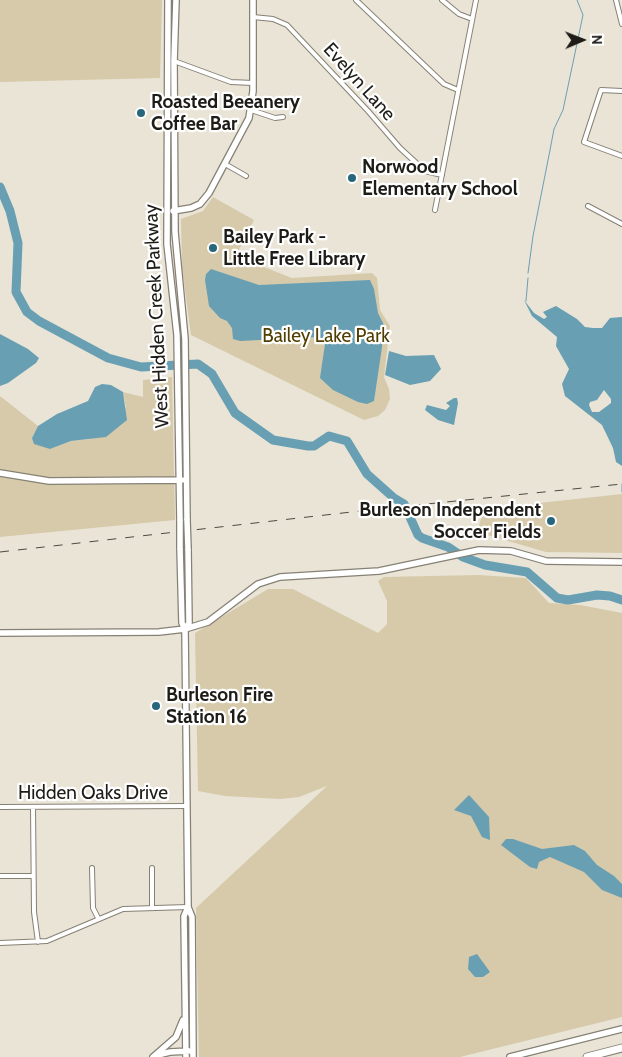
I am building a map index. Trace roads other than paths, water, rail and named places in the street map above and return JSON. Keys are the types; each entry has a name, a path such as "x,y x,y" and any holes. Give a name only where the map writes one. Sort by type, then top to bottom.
{"highway":[{"path":"587,1057 622,1048"}],"main road":[{"name":"West Hidden Creek Parkway","path":"168,0 166,61 168,259 177,335 182,624 185,629 189,624 185,339 175,255 174,61 176,0"},
{"path":"167,211 191,208 200,204 209,193 242,134 251,110 253,83 252,0"},
{"path":"0,473 49,481 187,480"},
{"path":"0,633 158,632 185,629 208,622 258,584 280,577 379,571 471,552 496,549 546,561 622,562"},
{"path":"154,1057 170,1052 193,1054 192,916 188,907 185,629"},
{"path":"186,1054 184,916 188,907"},
{"path":"154,1057 176,1037 182,1024 185,1003"},
{"path":"510,1057 622,1029"}],"street":[{"path":"356,0 444,84 458,90"},
{"path":"442,0 459,14 472,19"},
{"path":"435,210 476,0"},
{"path":"616,0 622,24"},
{"name":"Evelyn Lane","path":"252,17 273,19 287,25 406,154 426,172 442,176"},
{"path":"174,61 231,82 253,83"},
{"path":"622,91 601,90 584,142 622,156"},
{"path":"251,110 275,118 283,117"},
{"path":"225,164 246,176"},
{"path":"588,206 622,224"},
{"name":"Hidden Oaks Drive","path":"0,807 187,806"},
{"path":"33,807 34,912 38,942"},
{"path":"92,868 92,902 98,918"},
{"path":"152,868 152,908"},
{"path":"0,876 33,876"},
{"path":"0,942 38,942 59,937 98,918 123,909 188,907"}],"water":[{"path":"211,269 259,285 370,280 374,289 378,313 385,327 374,401 367,404 358,402 333,390 320,378 325,344 323,339 318,337 240,341 233,339 232,328 227,321 220,318 209,306 205,280 206,274"},
{"path":"524,300 534,313 544,319 547,317 543,312 556,306 577,319 585,327 602,328 610,318 622,317 622,466 616,462 613,448 602,425 565,396 562,384 569,369 556,346 557,337 532,316","holes":["604,390 611,399 611,403 599,412 592,412 589,405 590,402 597,400"]},
{"path":"0,334 28,349 39,358 36,363 8,383 0,386"},
{"path":"389,351 406,356 434,355 441,369 430,381 410,385 385,375"},
{"path":"102,384 111,385 123,392 127,420 106,437 71,441 50,449 34,444 32,438 38,426 57,414 88,401 95,387"},
{"path":"457,398 458,403 454,425 438,420 425,410 427,405 446,410 450,406 446,403"},
{"path":"469,795 489,817 490,840 482,837 471,816 454,810"},
{"path":"506,839 513,839 542,849 574,845 585,851 597,865 614,876 622,884 622,898 602,890 584,872 550,857 539,862 537,869 530,867 501,845"},
{"path":"477,954 490,972 483,977 475,977 468,969 469,957"}],"waterway":[{"path":"528,273 533,236 554,129 563,110 583,15 577,0"},
{"path":"0,187 10,211 18,243 16,292 27,312 39,321 108,358 141,367 198,364 212,374 235,413 273,440 308,446 314,446 329,436 347,441 367,474 394,498 404,504 418,535 422,538 448,547 463,557 485,565 527,572 557,598 568,600 597,595 610,596 622,600"},
{"path":"526,301 528,278"},
{"path":"622,484 622,492"}],"railway":[{"path":"0,552 378,509 622,484"}],"place":[{"name":"Roasted Beeanery Coffee Bar","path":"141,113"},
{"name":"Norwood Elementary School","path":"352,178"},
{"name":"Bailey Park - Little Free Library","path":"213,248"},
{"name":"Burleson Independent Soccer Fields","path":"551,521"},
{"name":"Burleson Fire Station 16","path":"156,706"}],"park label":[{"name":"Bailey Lake Park","path":"326,336"}]}
